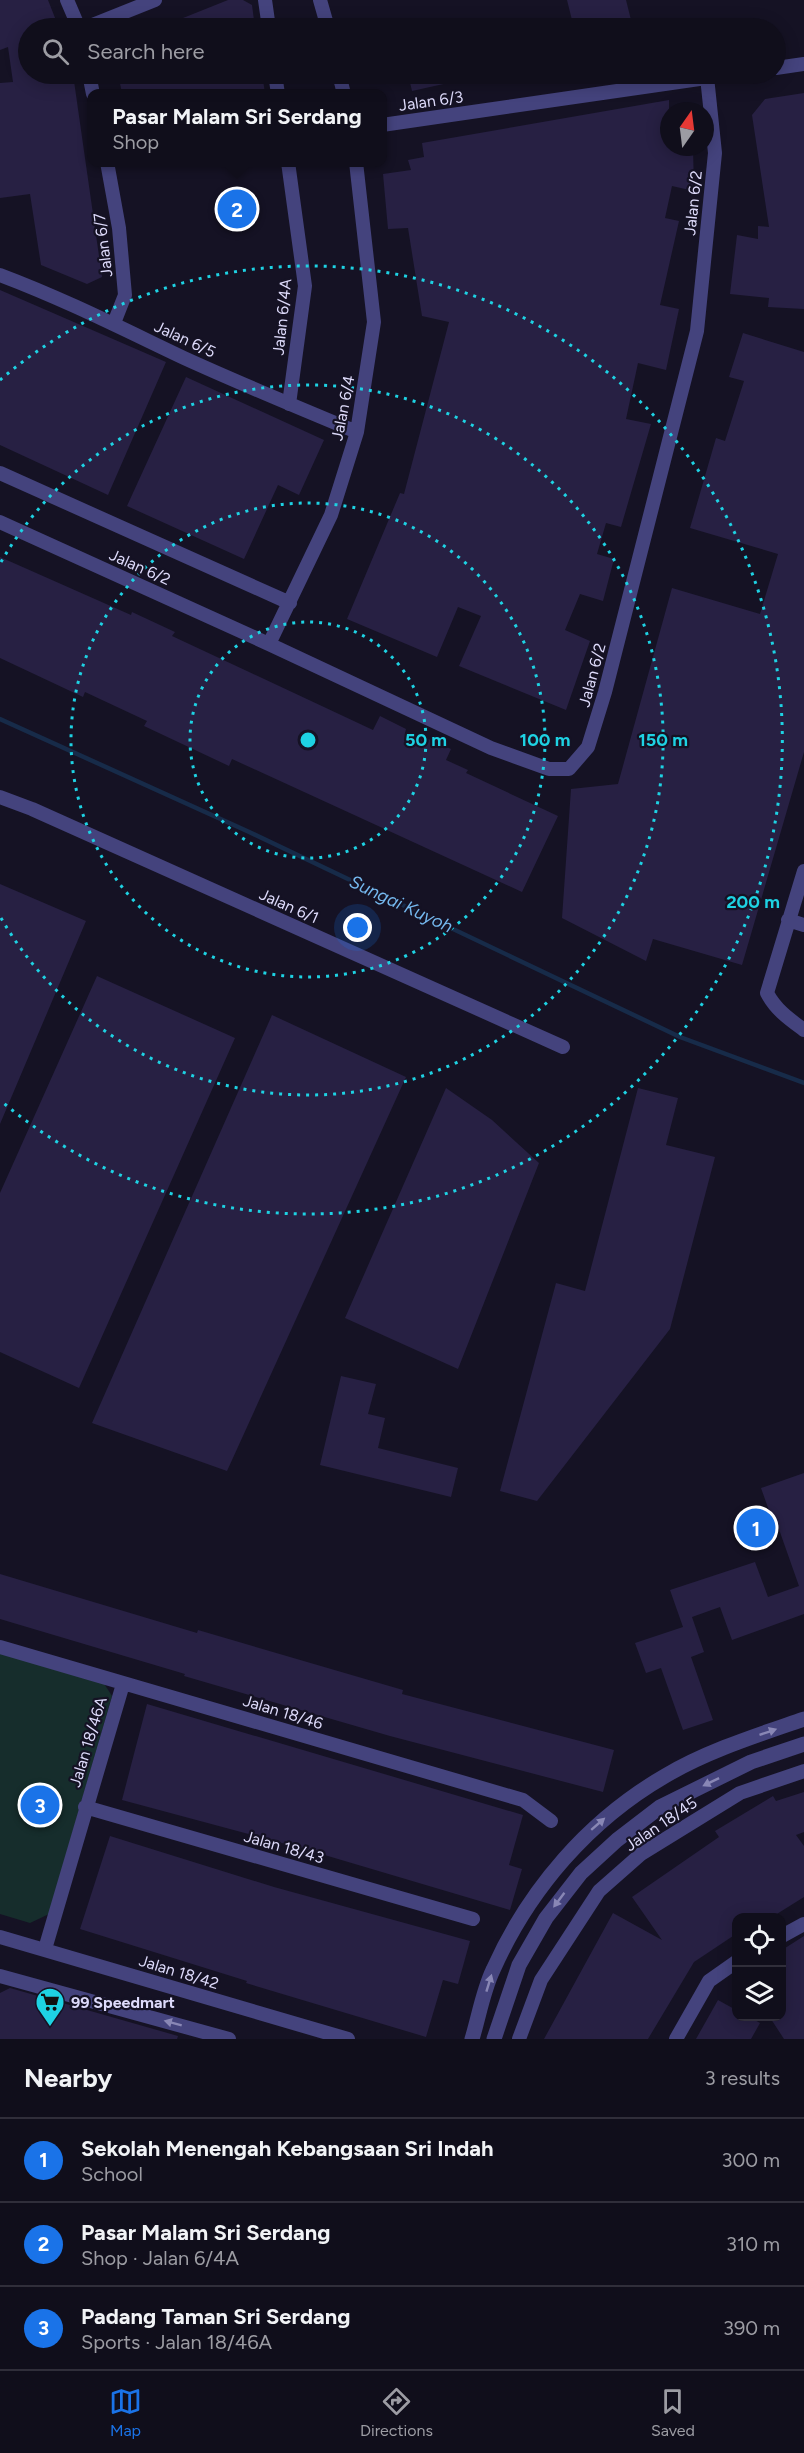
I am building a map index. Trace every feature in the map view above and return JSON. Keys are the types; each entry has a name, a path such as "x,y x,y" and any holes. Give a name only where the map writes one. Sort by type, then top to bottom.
{"street":[{"path":"68,0 75,18"},
{"path":"110,18 155,0"},
{"path":"265,0 268,18"},
{"path":"320,0 325,18"},
{"path":"786,67 804,64"},
{"name":"Jalan 6/3","path":"387,124 660,84"},
{"name":"Jalan 6/2","path":"0,522 491,748 549,769 569,770 588,747 605,692 697,331 715,153 708,84"},
{"name":"Jalan 6/7","path":"108,167 119,228 125,295 114,323"},
{"name":"Jalan 6/4A","path":"289,167 305,286 289,404"},
{"name":"Jalan 6/4","path":"269,644 331,515 357,432 374,322 357,167"},
{"name":"Jalan 6/5","path":"0,275 114,323 182,357 357,432"},
{"path":"0,473 290,603"},
{"name":"Jalan 6/1","path":"0,797 32,809 563,1047"},
{"path":"804,871 767,993 784,1016 804,1030"},
{"path":"788,920 804,925"},
{"name":"Jalan 18/46","path":"0,1647 523,1800 551,1821"},
{"name":"Jalan 18/46A","path":"45,1949 123,1684"},
{"path":"472,2039 492,1971 514,1929 529,1904 578,1841 619,1806 666,1775 746,1739 804,1719"},
{"path":"494,2039 519,1965 546,1918 581,1873 617,1840 660,1807 751,1762 804,1744"},
{"name":"Jalan 18/45","path":"519,2039 541,1980 599,1892 641,1854 740,1792 804,1771"},
{"name":"Jalan 18/43","path":"85,1807 473,1919"},
{"path":"786,1934 804,1924"},
{"name":"Jalan 18/42","path":"0,1937 348,2039"},
{"path":"676,2039 709,1981 732,1965"},
{"path":"0,1976 229,2039"}],"green space":[{"path":"0,1653 103,1682 112,1696 49,1914 30,1923 0,1914"}],"building":[{"path":"0,0 48,0 55,18 18,18 18,84 74,84 102,277 87,284 41,265 30,194 0,198 0,83 13,82 8,47 0,50"},
{"path":"228,0 243,0 252,5 254,18 183,18"},
{"path":"567,0 626,0 630,18 572,18"},
{"path":"120,84 264,84 264,89 121,89"},
{"path":"410,84 444,84 412,91"},
{"path":"804,93 804,309 768,307 769,298 730,294 737,235 758,239 758,226 769,227 752,115 765,99"},
{"path":"669,100 669,102 660,102 660,156 693,156 694,191 672,186 665,218 679,221 660,305 679,309 666,370 638,363 626,419 651,424 621,527 606,523 597,554 614,559 603,601 580,594 565,630 590,641 566,710 459,666 481,616 458,607 437,657 347,619 400,493 404,494 449,322 422,316 408,228 388,229 383,174 411,170 408,160 424,157 422,143"},
{"path":"0,290 166,362 108,495 0,445"},
{"path":"743,333 804,352 804,752 742,965 653,939 646,961 562,918 571,789 618,784 672,588 760,614 778,554 690,528 716,438 725,441 744,381 729,377"},
{"path":"186,377 324,440 299,495 278,485 244,559 127,506"},
{"path":"0,557 131,615 132,612 175,632 172,636 373,730 380,716 406,729 405,733 425,741 426,738 451,749 446,760 468,770 466,773 558,816 522,892 232,759 229,766 144,726 147,721 85,692 83,697 0,658"},
{"path":"0,884 86,921 0,1124"},
{"path":"97,976 235,1038 79,1388 0,1352 0,1193"},
{"path":"272,1015 406,1077 227,1471 92,1423"},
{"path":"446,1088 492,1120 539,1163 458,1369 345,1318"},
{"path":"638,1088 678,1098 666,1145 715,1157 670,1329 537,1501 500,1491 556,1283 585,1291"},
{"path":"341,1376 376,1384 368,1414 385,1418 378,1448 458,1468 451,1497 320,1465"},
{"path":"804,1473 804,1614 732,1640 720,1607 692,1617 704,1652 691,1657 713,1720 683,1730 661,1668 646,1673 635,1643 683,1627 670,1590 755,1562 768,1597 799,1586 775,1518 772,1519 761,1488"},
{"path":"0,1574 197,1633 198,1630 403,1690 402,1694 614,1750 603,1792 390,1736 0,1619"},
{"path":"147,1704 523,1815 509,1865 522,1869 510,1910 301,1848 122,1800"},
{"path":"804,1792 804,1832 796,1835 804,1846 804,1897 778,1913 732,1913 732,1937 694,1962 648,2039 544,2039 613,1913 662,1940 632,1897 719,1837 715,1831 773,1796 776,1801"},
{"path":"110,1836 274,1887 470,1941 458,1984 443,1980 426,2037 246,1983 247,1981 80,1929"},
{"path":"804,1936 804,2039 784,2039 772,2021 786,2021 786,1947"},
{"path":"10,1988 178,2036 177,2039 0,2039 0,1993"},
{"path":"718,2000 732,2008 732,2021 760,2023 751,2039 696,2039"}],"waterway":[{"name":"Sungai Kuyoh","path":"0,719 247,831 680,1037 804,1083"}],"place":[{"name":"Pasar Malam Sri Serdang","path":"237,209"},
{"name":"Sekolah Menengah Kebangsaan Sri Indah","path":"756,1528"},
{"name":"Padang Taman Sri Serdang","path":"40,1805"},
{"name":"99 Speedmart","path":"50,2028"}]}
